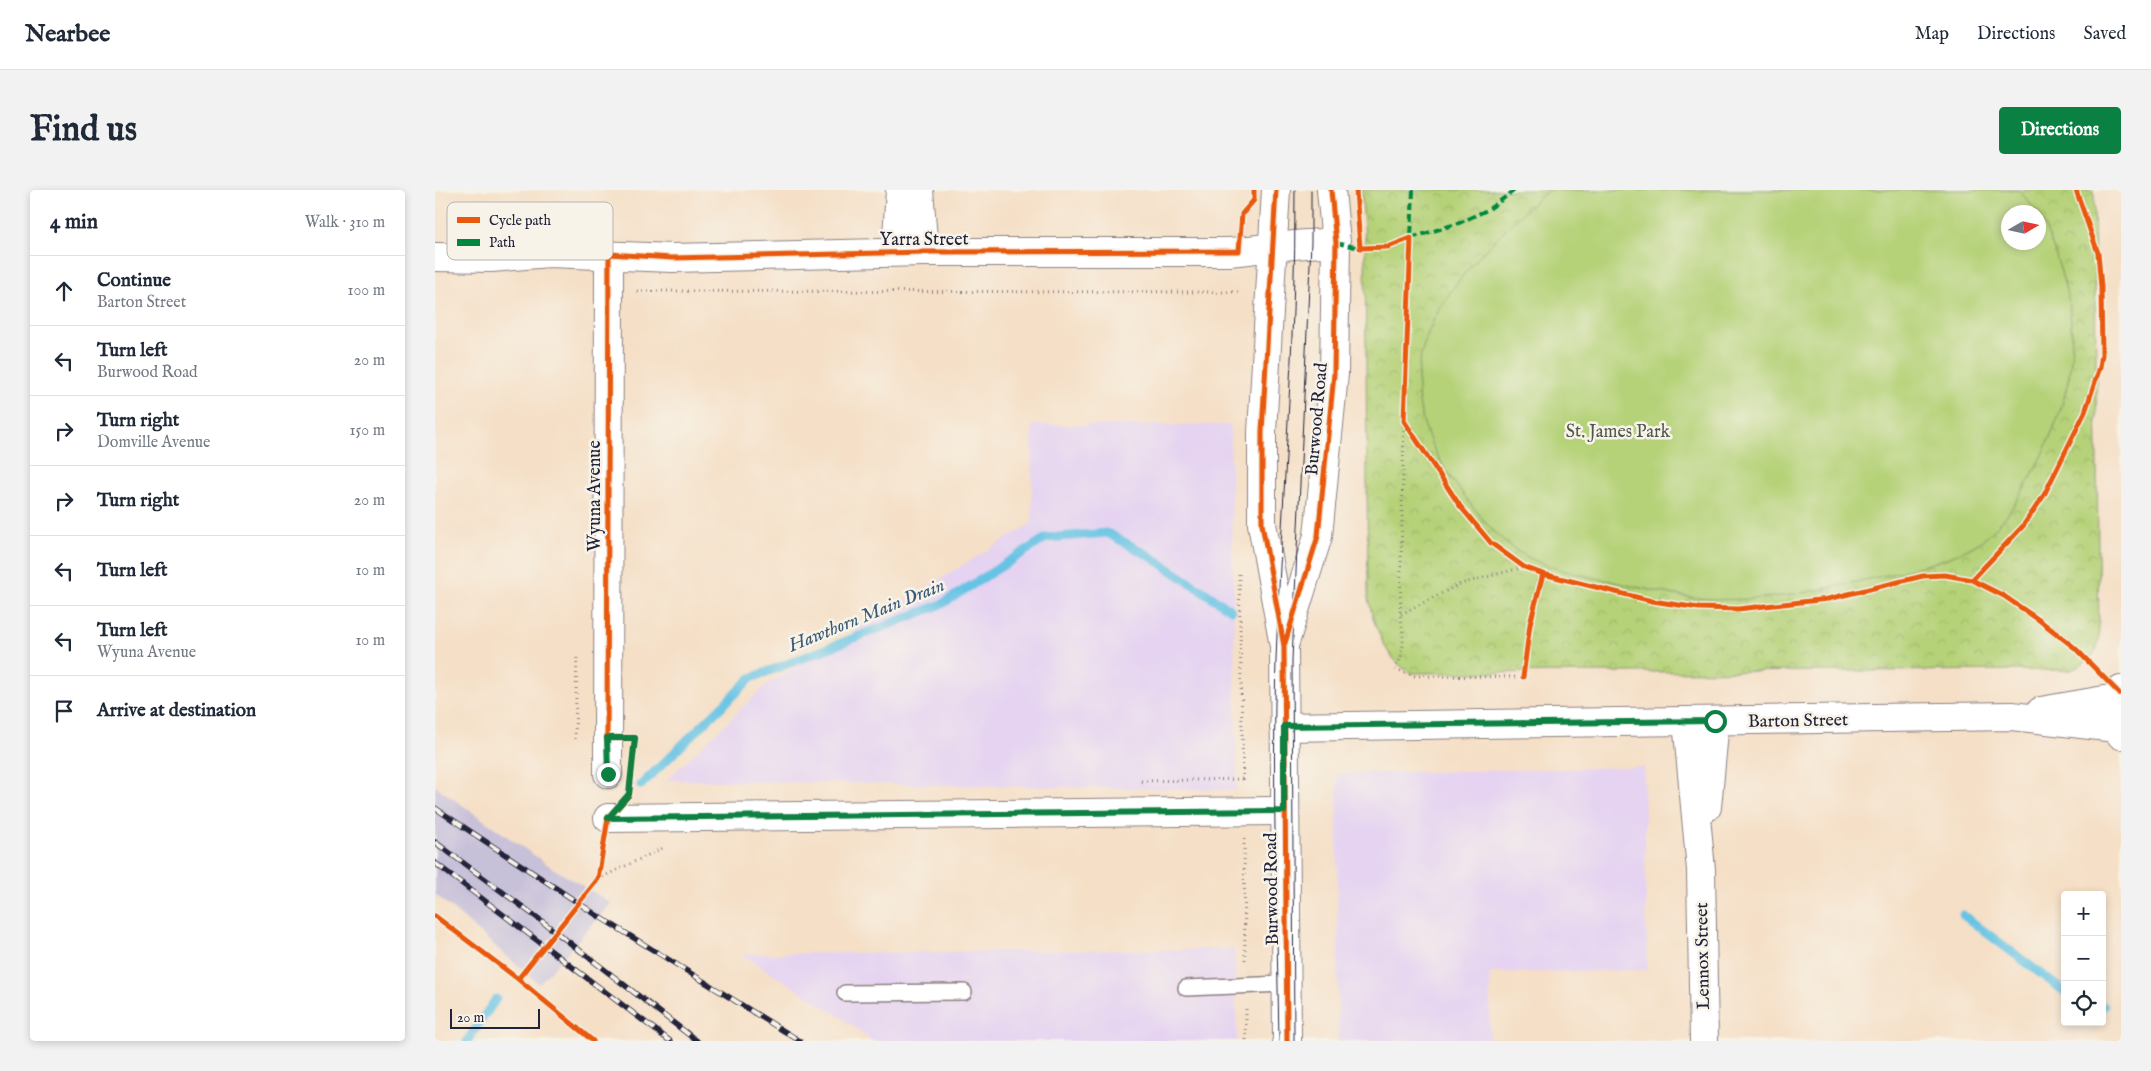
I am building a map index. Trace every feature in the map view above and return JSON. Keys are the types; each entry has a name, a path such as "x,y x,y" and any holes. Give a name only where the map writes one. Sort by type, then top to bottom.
{"street":[{"path":"896,252 900,190"},
{"path":"919,190 923,252"},
{"name":"Burwood Road","path":"1276,190 1262,432 1262,524 1284,646 1287,1041"},
{"name":"Burwood Road","path":"1284,646 1318,536 1335,374 1335,243 1331,190"},
{"name":"Yarra Street","path":"613,254 672,258 896,252 1239,251 1273,249 1311,242 1335,243"},
{"name":"Wyuna Avenue","path":"608,774 609,260"},
{"path":"2118,694 2112,708 2118,732"},
{"name":"Barton Street","path":"2012,716 2118,694"},
{"name":"Barton Street","path":"1284,726 2012,716 2118,732"},
{"name":"Lennox Street","path":"1687,721 1701,870 1704,1041"},
{"name":"Lennox Street","path":"1701,870 1715,721"},
{"path":"608,818 1284,811"}],"lane":[{"path":"1186,988 1286,984"},
{"path":"845,994 964,992"}],"path":[{"path":"1239,251 1239,301"},
{"path":"609,294 631,291 1239,292"},
{"path":"1404,412 1400,614 1404,646 1403,657 1395,669 1415,676 1523,677 1523,670"},
{"path":"1404,421 1409,429"},
{"path":"1517,562 1530,569"},
{"path":"1400,614 1460,584 1524,566"},
{"path":"1239,573 1246,1041"},
{"path":"592,887 598,879 599,870"}],"shaded area":[{"path":"1032,425 1230,425 1237,790 667,780 766,685 1032,523"},
{"path":"1644,767 1647,970 1490,973 1490,1041 1338,1041 1337,774"},
{"path":"435,786 551,867 611,903 539,984 435,894"},
{"path":"1234,949 1237,1041 873,1041 838,1015 741,954"}],"green space":[{"name":"St. James Park","path":"1361,190 2094,190 2099,640 2093,655 2081,665 2071,670 1411,673 1394,659 1382,641 1368,598 1365,237"},
{"name":"St. James Park","path":"1549,190 2019,190 2031,205 2001,205 2001,250 2046,250 2046,230 2066,291 2072,333 2069,374 2065,395 2050,437 2024,489 1999,525 1989,535 1965,551 1915,568 1848,584 1784,596 1740,599 1697,598 1589,577 1558,569 1529,558 1507,544 1498,535 1480,516 1457,486 1436,453 1423,421 1418,390 1420,360 1429,332 1443,303 1463,275 1488,247"}],"waterway":[{"name":"Hawthorn Main Drain","path":"641,785 751,678 942,604 1046,538 1107,533 1150,556 1231,610"},
{"name":"Hawthorn Main Drain","path":"1963,915 2061,989"},
{"name":"Hawthorn Main Drain","path":"467,1041 496,999"}],"tram line":[{"path":"1279,1041 1275,851 1275,708 1278,601 1291,367 1295,190"},
{"path":"1294,1041 1292,660 1311,242 1311,190"}],"railway":[{"path":"435,808 595,914 800,1041"},
{"path":"435,842 539,919 697,1041"},
{"path":"435,863 670,1041"}],"marked path":[{"path":"1413,190 1411,238 1459,223 1489,209 1515,190"},
{"path":"1336,243 1360,248"}],"cycle path":[{"path":"613,254 672,258 924,252 1239,251 1242,214 1254,200 1254,190"},
{"path":"1276,190 1262,432 1262,524 1284,646 1287,1041"},
{"path":"1285,643 1318,536 1334,374 1336,243 1331,190"},
{"path":"1356,190 1360,248 1388,247 1411,238 1404,421 1460,506 1491,543 1524,567 1543,574 1652,601 1699,608 1738,609 1828,599 1923,576 1945,575 1972,580 2004,596 2039,620 2075,648 2119,693"},
{"path":"1972,580 2023,526 2044,495 2085,412 2100,367 2102,354 2101,287 2098,253 2076,190"},
{"path":"518,979 598,879 608,818 629,795 635,738 607,738 609,260"},
{"path":"1523,677 1530,624 1543,574"},
{"path":"435,916 518,979 593,1041"}],"route":[{"path":"608,774 607,738 635,738 629,794 608,818 1284,811 1284,726 1715,721"}]}
